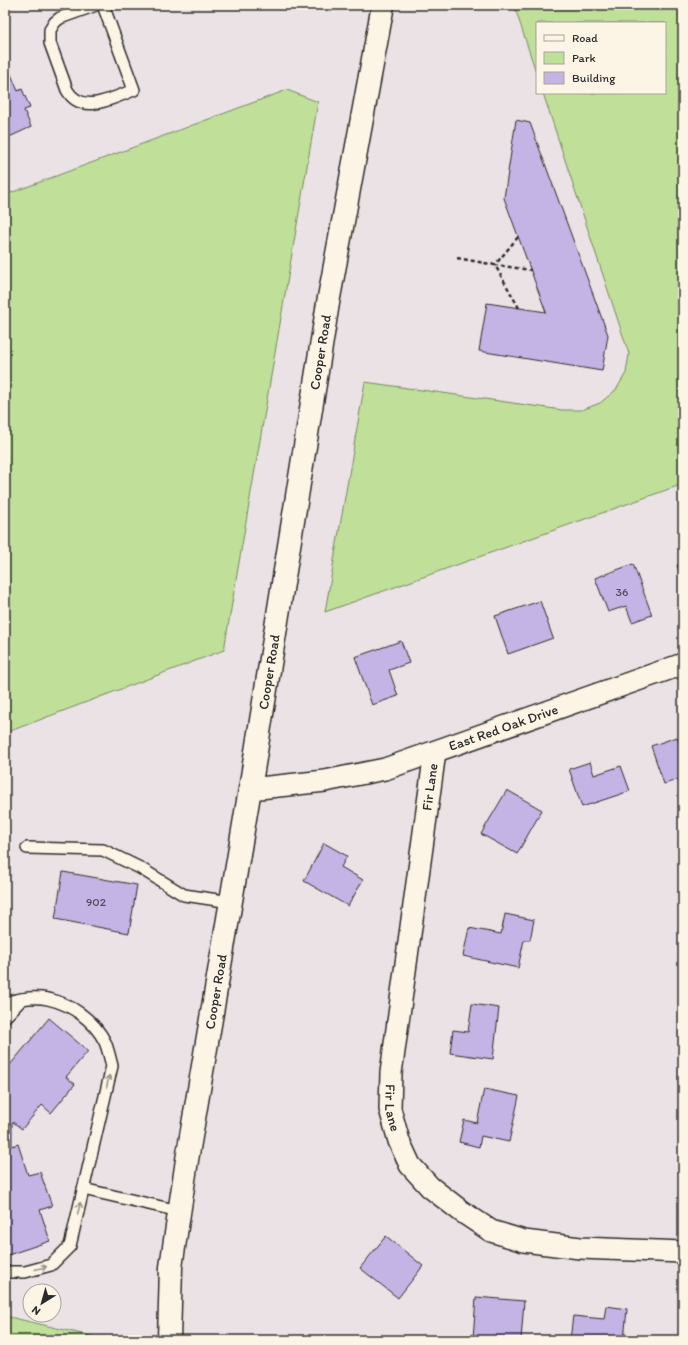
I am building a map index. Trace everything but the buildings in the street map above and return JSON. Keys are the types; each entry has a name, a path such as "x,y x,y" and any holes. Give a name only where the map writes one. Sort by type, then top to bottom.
{"street":[{"name":"Cooper Road","path":"169,1340 171,1267 179,1211 250,789 328,303 383,5"},
{"name":"East Red Oak Drive","path":"250,789 325,781 385,769 683,664"},
{"name":"Fir Lane","path":"435,752 391,1072 390,1109 399,1141 410,1165 430,1187 461,1212 490,1231 524,1241 580,1248 683,1252"}],"lane":[{"path":"96,5 58,19 52,26 49,36 50,43 67,90 76,101 88,105 96,104 134,90 103,5"},
{"path":"27,848 103,850 140,868 184,895 231,902"},
{"path":"5,1017 22,998"},
{"path":"5,1003 22,998 47,999 70,1007 90,1022 105,1042 112,1066 70,1246 51,1265 25,1272 5,1272"},
{"path":"83,1189 179,1211"}],"path":[{"path":"495,265 518,237"},
{"path":"457,258 531,270"},
{"path":"495,265 519,308"}],"green space":[{"path":"514,5 683,5 683,484 325,612 365,382 562,410 582,410 600,403 616,390 626,373 629,354 543,94 666,94 666,22 536,22 536,72"},
{"path":"287,90 318,102 224,650 5,733 5,195"},
{"path":"5,1316 22,1320 22,1323 35,1323 108,1340 5,1340"}]}
